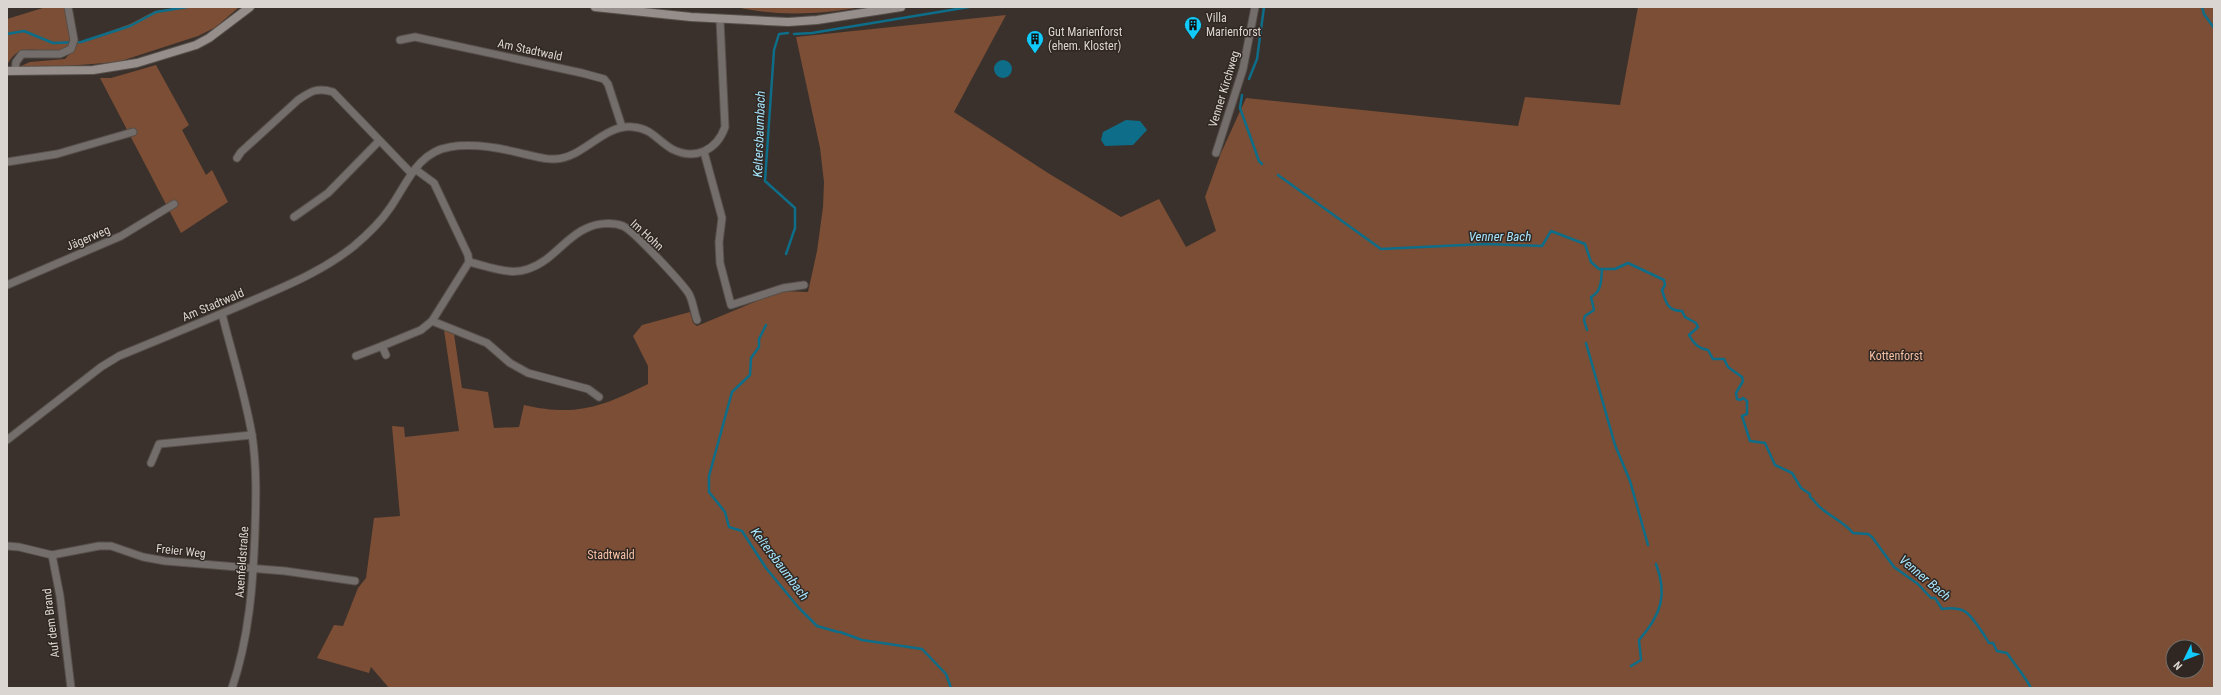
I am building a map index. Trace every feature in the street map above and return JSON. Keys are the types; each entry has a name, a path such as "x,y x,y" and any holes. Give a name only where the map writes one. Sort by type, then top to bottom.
{"main road":[{"path":"11,71 93,70 137,63 196,45 209,38 250,7"},
{"path":"595,7 634,13 720,20 788,22 816,20 901,7"}],"street":[{"path":"11,71 22,54 60,54 71,49 74,40 68,7"},
{"name":"Venner Kirchweg","path":"1216,153 1243,69 1254,7"},
{"path":"622,127 633,126 650,132 670,148 682,153 704,152 719,141 725,127 720,20"},
{"name":"Am Stadtwald","path":"7,440 95,372 119,356 222,314 309,275 345,253 369,234 390,208 413,171 433,153 452,146 497,148 557,159 570,155 611,131 622,127 608,84 604,79 582,72 415,37 400,40"},
{"path":"237,158 241,152 266,131 298,100 316,90 322,89 333,92 379,141 413,171 434,183 468,255 469,262 432,321 421,330 356,356"},
{"path":"7,162 57,154 133,132"},
{"path":"294,217 328,193 379,141"},
{"path":"704,152 722,218 719,242 720,262 731,305 783,288 804,285"},
{"name":"Jägerweg","path":"7,285 121,236 174,204"},
{"name":"Im Hohn","path":"469,262 511,272 528,270 555,254 575,234 589,227 606,224 624,226 644,244 689,294 697,320"},
{"name":"Axenfeldstraße","path":"222,314 247,405 252,435 256,508 252,590 240,666 232,688"},
{"path":"432,321 487,343 510,363 528,373 588,389 598,397"},
{"path":"382,346 386,355"},
{"path":"152,462 160,444 252,435"},
{"name":"Freier Weg","path":"7,546 19,547 52,555 80,551 98,546 111,546 143,557 165,561 254,570 285,571 355,581"},
{"name":"Auf dem Brand","path":"52,555 60,596 71,688"}],"green space":[{"path":"46,7 64,7 70,39 69,47 51,51 20,51 13,56 7,65 7,19"},
{"path":"184,7 239,7 216,27 198,36 118,62 66,66 21,66 30,62 65,59 74,49 75,42 83,41 130,24 155,11"},
{"path":"736,7 863,7 816,13 784,13"},
{"name":"Kottenforst","path":"1638,7 2214,7 2214,688 389,688 371,667 369,673 317,658 334,625 343,626 358,588 366,578 374,518 400,516 392,426 404,427 405,437 459,431 444,330 454,334 462,388 488,392 494,428 519,427 524,405 559,410 588,408 616,399 648,384 648,366 633,336 642,325 690,312 693,323 697,326 781,291 808,292 817,251 823,207 824,182 820,148 796,37 1006,15 954,112 1048,173 1121,217 1159,199 1186,247 1216,231 1205,197 1221,153 1246,98 1518,126 1525,97 1620,105"},
{"path":"156,65 189,125 182,130 206,175 212,170 228,202 181,233 100,78 111,78"}],"water":[{"path":"999,60 1007,60 1012,65 1010,76 1007,78 999,78 994,73 994,65"},
{"path":"1126,120 1140,121 1147,130 1133,145 1105,146 1101,140 1103,132"}],"waterway":[{"path":"7,34 24,31 53,43 81,42 130,26 156,12 187,7"},
{"name":"Keltersbaumbach","path":"794,34 812,33 969,7"},
{"name":"Venner Bach","path":"1249,79 1257,59 1264,7"},
{"path":"2202,7 2204,14 2214,28"},
{"name":"Keltersbaumbach","path":"786,254 795,228 795,208 765,181 774,50 779,34 788,33"},
{"name":"Venner Bach","path":"1242,95 1240,108 1259,161 1262,164"},
{"name":"Venner Bach","path":"1278,175 1381,249 1485,244 1542,246 1551,231 1585,244 1591,262 1599,269 1615,269 1628,263 1664,280 1665,285 1662,290 1670,308 1677,311 1682,311 1685,317 1696,323 1698,327 1689,335 1692,341 1699,347 1708,350 1713,359 1724,359 1728,367 1742,377 1743,381 1736,393 1737,399 1740,400 1743,398 1747,401 1747,414 1742,416 1750,441 1765,443 1775,465 1792,473 1801,488 1810,494 1810,497 1819,507 1846,526 1853,533 1868,534 1872,537 1894,567 1918,584 1931,598 1935,598 1942,609 1950,608 1962,610 1967,613 1989,643 1993,643 1997,651 2007,653 2031,688"},
{"path":"1587,330 1584,320 1585,316 1594,310 1591,297 1595,295 1599,289 1602,269"},
{"name":"Keltersbaumbach","path":"766,325 759,339 759,347 751,358 750,375 732,392 709,476 709,492 725,512 729,527 742,531 766,568 799,608 817,626 838,632"},
{"path":"1586,343 1615,445 1630,481 1648,545"},
{"path":"1631,666 1641,660 1639,640 1653,622 1660,604 1662,585 1656,564"},
{"name":"Keltersbaumbach","path":"840,632 862,640 922,649 946,674 951,688"}],"place":[{"name":"Villa Marienforst","path":"1193,40"},
{"name":"Gut Marienforst (ehem. Kloster)","path":"1035,54"}],"park label":[{"name":"Stadtwald","path":"611,555"}]}
